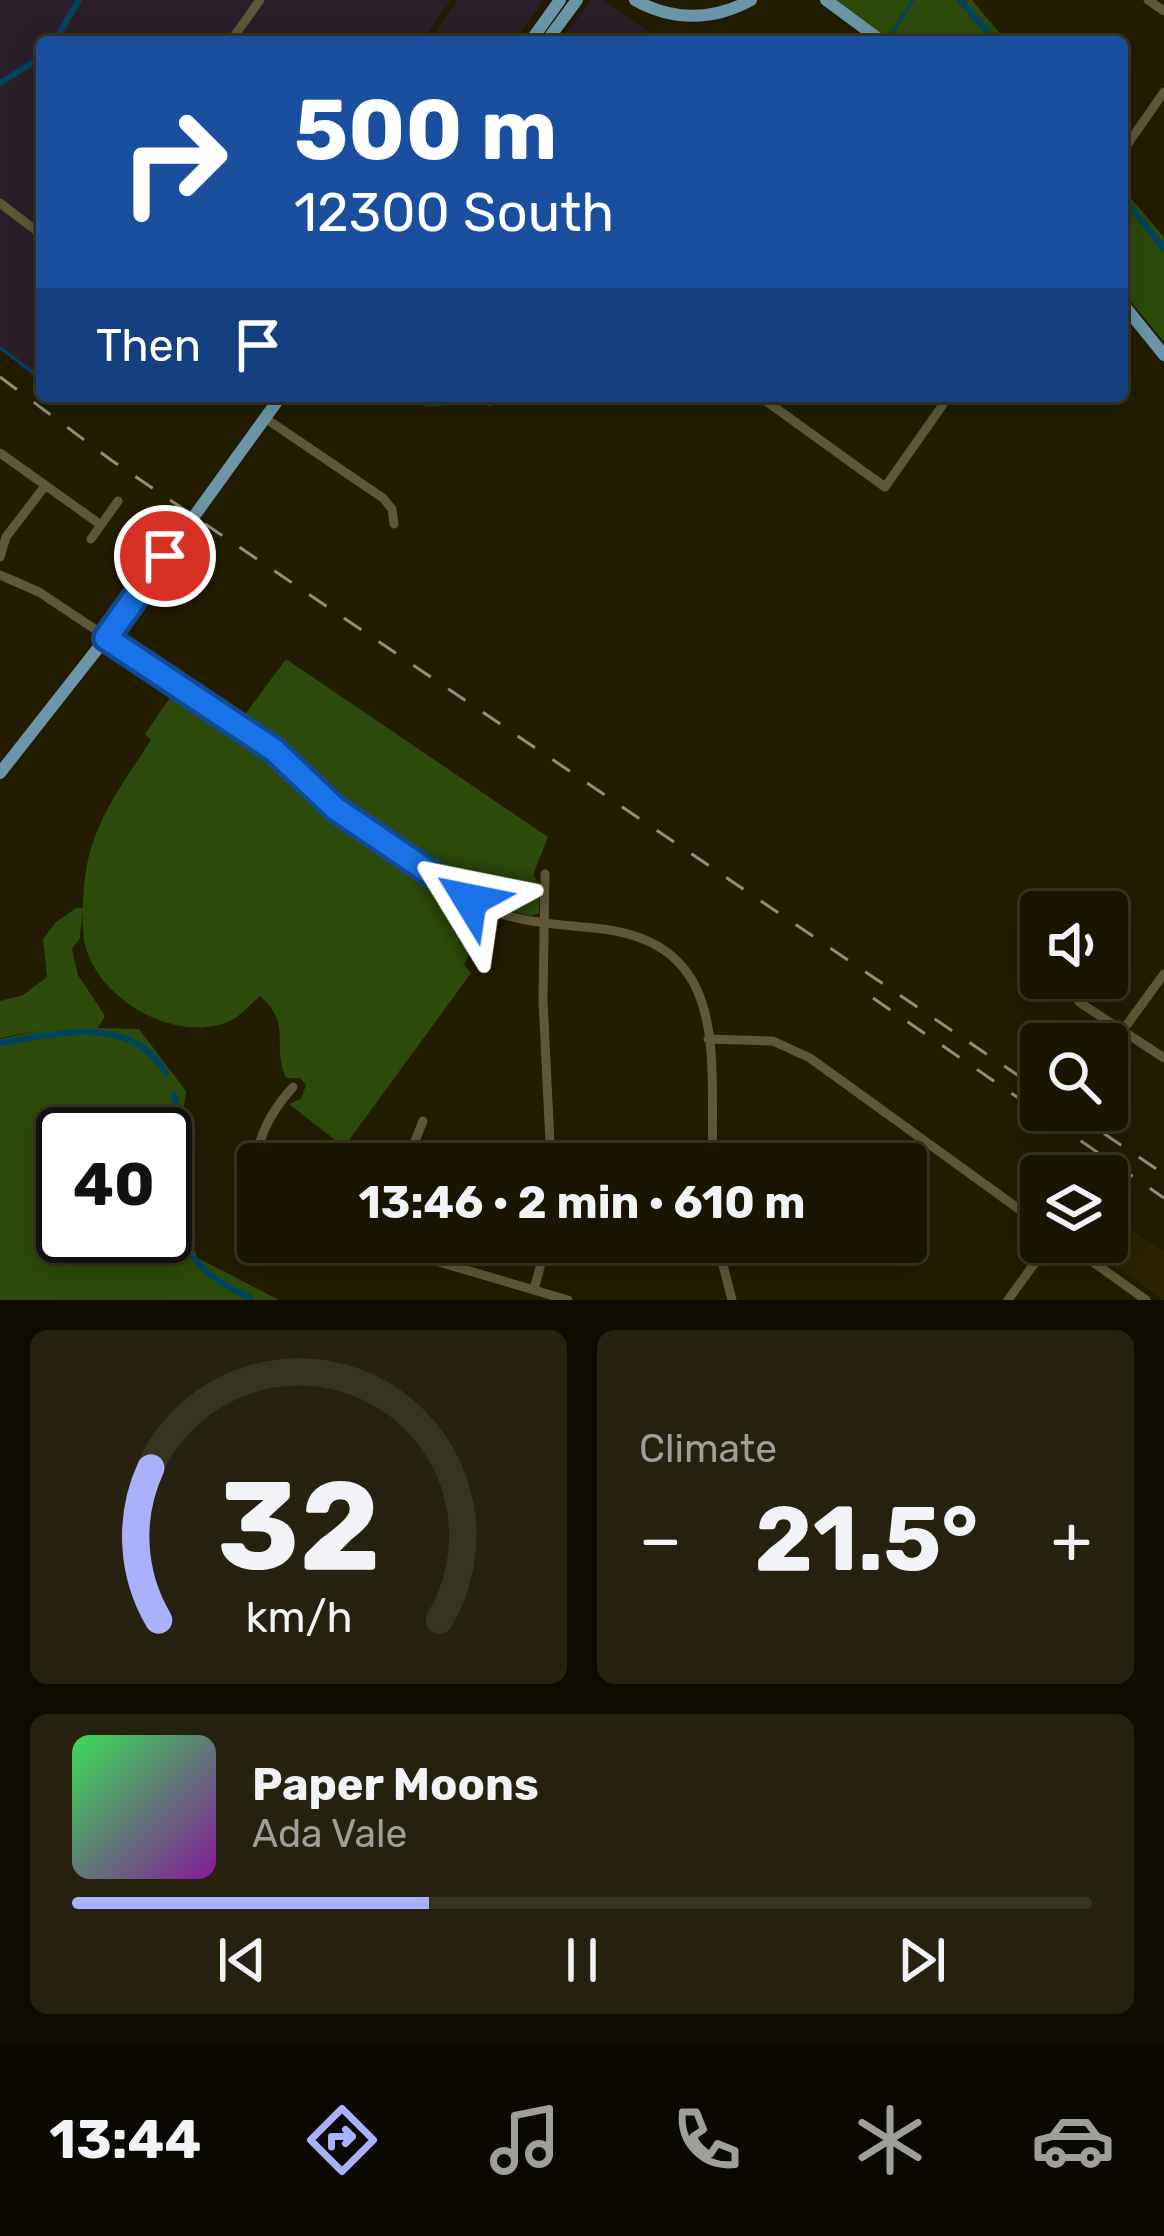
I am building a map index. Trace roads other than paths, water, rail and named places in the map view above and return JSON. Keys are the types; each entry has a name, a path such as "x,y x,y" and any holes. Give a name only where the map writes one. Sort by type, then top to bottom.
{"main road":[{"path":"534,36 560,0"},
{"path":"550,36 577,0"},
{"path":"635,0 670,14 694,16 720,14 751,0"},
{"path":"826,0 875,36"},
{"path":"1128,310 1164,355"},
{"path":"0,773 106,638 277,402"}],"street":[{"path":"234,36 260,0"},
{"path":"1148,0 1164,11"},
{"path":"1128,143 1164,92"},
{"path":"0,203 36,231"},
{"path":"767,402 885,487 946,402"},
{"path":"265,418 383,498 392,508 394,524"},
{"path":"0,454 101,525"},
{"path":"0,557 3,536 45,486"},
{"path":"91,539 118,501"},
{"path":"0,575 39,592 274,750 336,809 470,900 544,924 622,932 670,952 695,981 708,1039 712,1143"},
{"path":"545,874 543,1000 550,1143"},
{"path":"1128,1023 1164,974"},
{"path":"1079,1002 1112,1023"},
{"path":"1128,1033 1164,1058"},
{"path":"708,1039 773,1041 810,1058 1020,1210"},
{"path":"258,1143 269,1117 293,1087"},
{"path":"414,1143 423,1121"},
{"path":"446,1263 568,1300"},
{"path":"534,1289 541,1263"},
{"path":"722,1263 732,1300"},
{"path":"1008,1300 1035,1263"},
{"path":"1094,1263 1146,1300"}],"waterway":[{"path":"58,36 79,0"},
{"path":"891,36 913,0"},
{"path":"960,0 991,36"},
{"path":"0,83 36,61"},
{"path":"1128,204 1164,249"},
{"path":"0,348 36,375"},
{"path":"416,402 460,402"},
{"path":"482,402 494,402"},
{"path":"0,1043 68,1033 113,1035 151,1054 166,1073"},
{"path":"174,1094 176,1210 181,1235 193,1258 215,1279 251,1298"}],"railway":[{"path":"0,377 111,460 1020,1077"},
{"path":"873,998 1164,1198"},
{"path":"1100,1131 1164,1174"}]}
